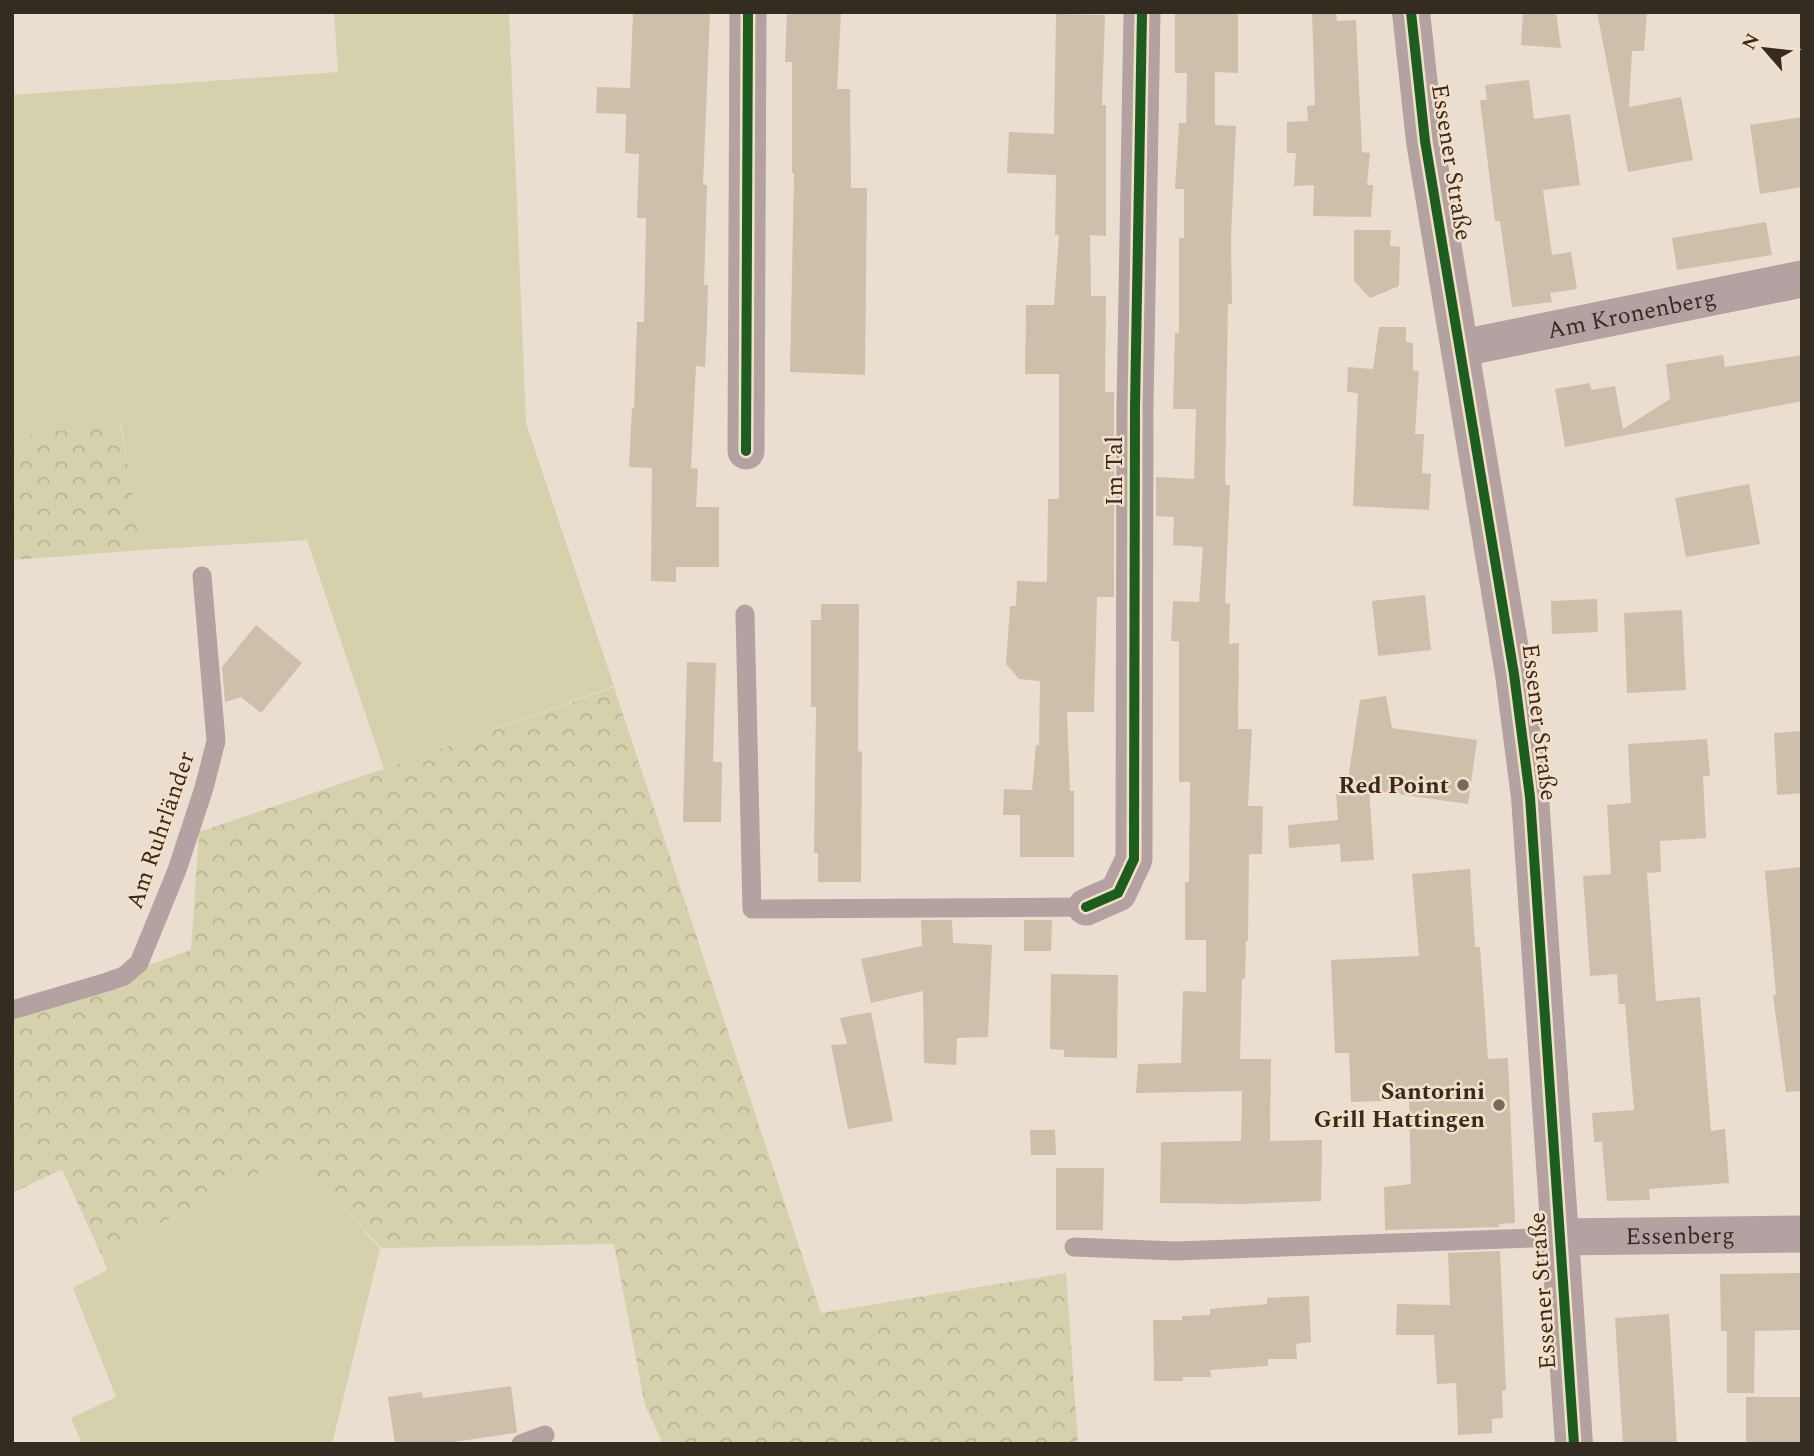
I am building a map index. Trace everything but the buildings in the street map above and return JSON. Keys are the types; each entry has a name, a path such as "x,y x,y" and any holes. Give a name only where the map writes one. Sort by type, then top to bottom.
{"street":[{"path":"746,451 748,12"},
{"name":"Im Tal","path":"1086,907 1118,892 1133,859 1135,407 1142,12"},
{"name":"Essener Straße","path":"1411,12 1425,141 1514,674 1530,797 1574,1444"},
{"name":"Am Kronenberg","path":"1461,348 1802,279"},
{"name":"Essenberg","path":"1559,1237 1802,1234"}],"lane":[{"name":"Am Ruhrländer","path":"12,1010 107,982 124,975 139,963 177,870 204,788 216,741 202,576"},
{"name":"Im Tal","path":"745,614 752,909 1086,907"},
{"name":"Essener Straße","path":"1074,1247 1176,1251 1559,1237"},
{"path":"522,1444 545,1435"}],"green space":[{"path":"334,12 509,12 526,423 614,686 384,769 307,540 142,550 121,423 12,437 12,95 338,72"},
{"path":"120,423 143,550 12,560 12,437"},
{"path":"614,687 821,1313 1066,1273 1078,1444 663,1444 645,1405 614,1244 381,1248 296,1154 101,1254 62,1169 12,1193 12,1014 191,950 199,832"},
{"path":"297,1153 380,1249 332,1444 82,1444 71,1418 116,1397 73,1288 107,1270 102,1254"}],"cycle path":[{"path":"746,451 748,12"},
{"path":"1086,907 1118,893 1134,859 1135,407 1142,12"},
{"path":"1411,12 1425,141 1514,674 1530,797 1574,1444"}],"place":[{"name":"Red Point","path":"1463,785"},
{"name":"Santorini Grill Hattingen","path":"1499,1105"}]}
